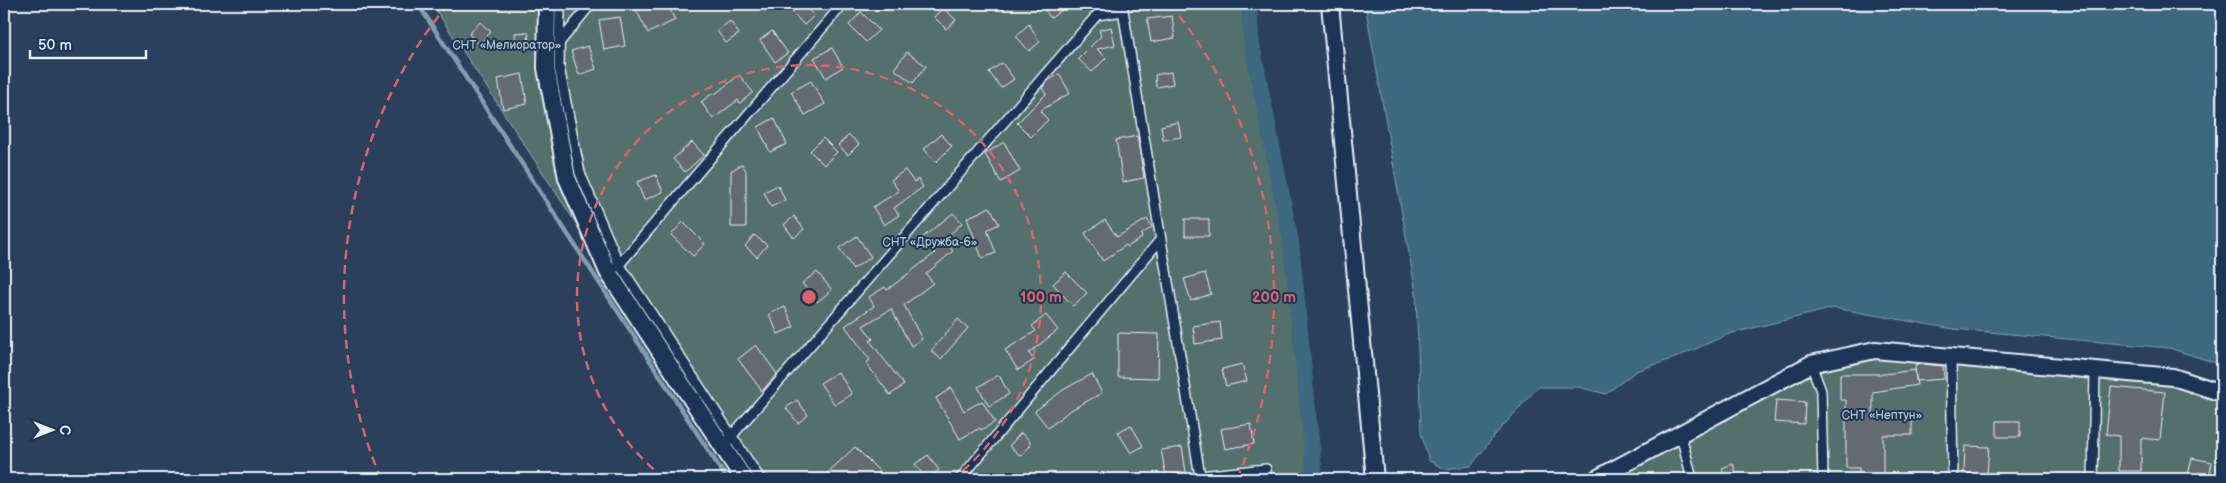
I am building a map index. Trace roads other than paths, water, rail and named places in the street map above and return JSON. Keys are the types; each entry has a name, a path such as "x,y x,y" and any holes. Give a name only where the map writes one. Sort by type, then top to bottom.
{"street":[{"path":"547,4 546,68 567,178 614,270 727,442 744,479"},
{"path":"1330,4 1375,479"},
{"path":"1596,479 1811,364 1875,350 2173,377 2222,392"}],"lane":[{"path":"560,4 559,67 580,173 614,270 843,4"},
{"path":"560,42 591,4"},
{"path":"760,479 727,442 1097,15 1122,7 1200,476 1218,477 1266,469 1266,479"},
{"path":"960,479 1160,239"},
{"path":"1951,357 1953,479"},
{"path":"1811,364 1821,391 1823,479"},
{"path":"2093,479 2095,370"},
{"path":"1681,435 1692,479"}],"water":[{"path":"1365,4 2222,4 2222,365 2169,348 1954,329 1834,308 1729,334 1675,358 1636,371 1606,394 1578,387 1538,387 1494,436 1471,466 1445,469 1429,461 1421,433 1416,293"}],"waterway":[{"path":"418,4 727,479"},
{"path":"1249,4 1251,39 1291,242 1315,479"}],"park label":[{"name":"СНТ «Мелиоратор»","path":"507,45"},
{"name":"СНТ «Дружба-6»","path":"930,242"},
{"name":"СНТ «Нептун»","path":"1882,415"}]}
